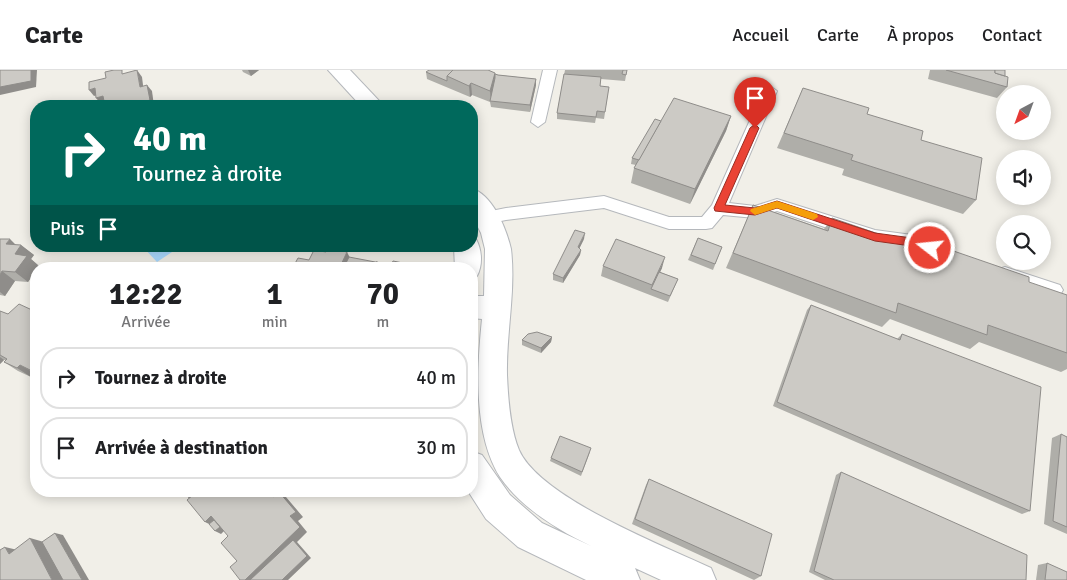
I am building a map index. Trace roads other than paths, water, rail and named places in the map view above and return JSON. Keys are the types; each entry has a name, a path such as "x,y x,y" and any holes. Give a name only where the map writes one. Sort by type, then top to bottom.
{"street":[{"path":"338,70 367,100"},
{"path":"478,213 494,233 499,257 484,307 493,362 494,402 504,451 513,467 554,507 594,529 698,580"},
{"path":"478,479 498,507 530,535 623,580"}],"lane":[{"path":"538,122 550,70"},
{"path":"478,212 604,202 669,223 706,222 719,208 770,91"},
{"path":"719,208 755,212 777,204 875,237 912,242 947,254"},
{"path":"992,269 1054,290"}],"water":[{"path":"148,252 172,252 157,262"}]}
